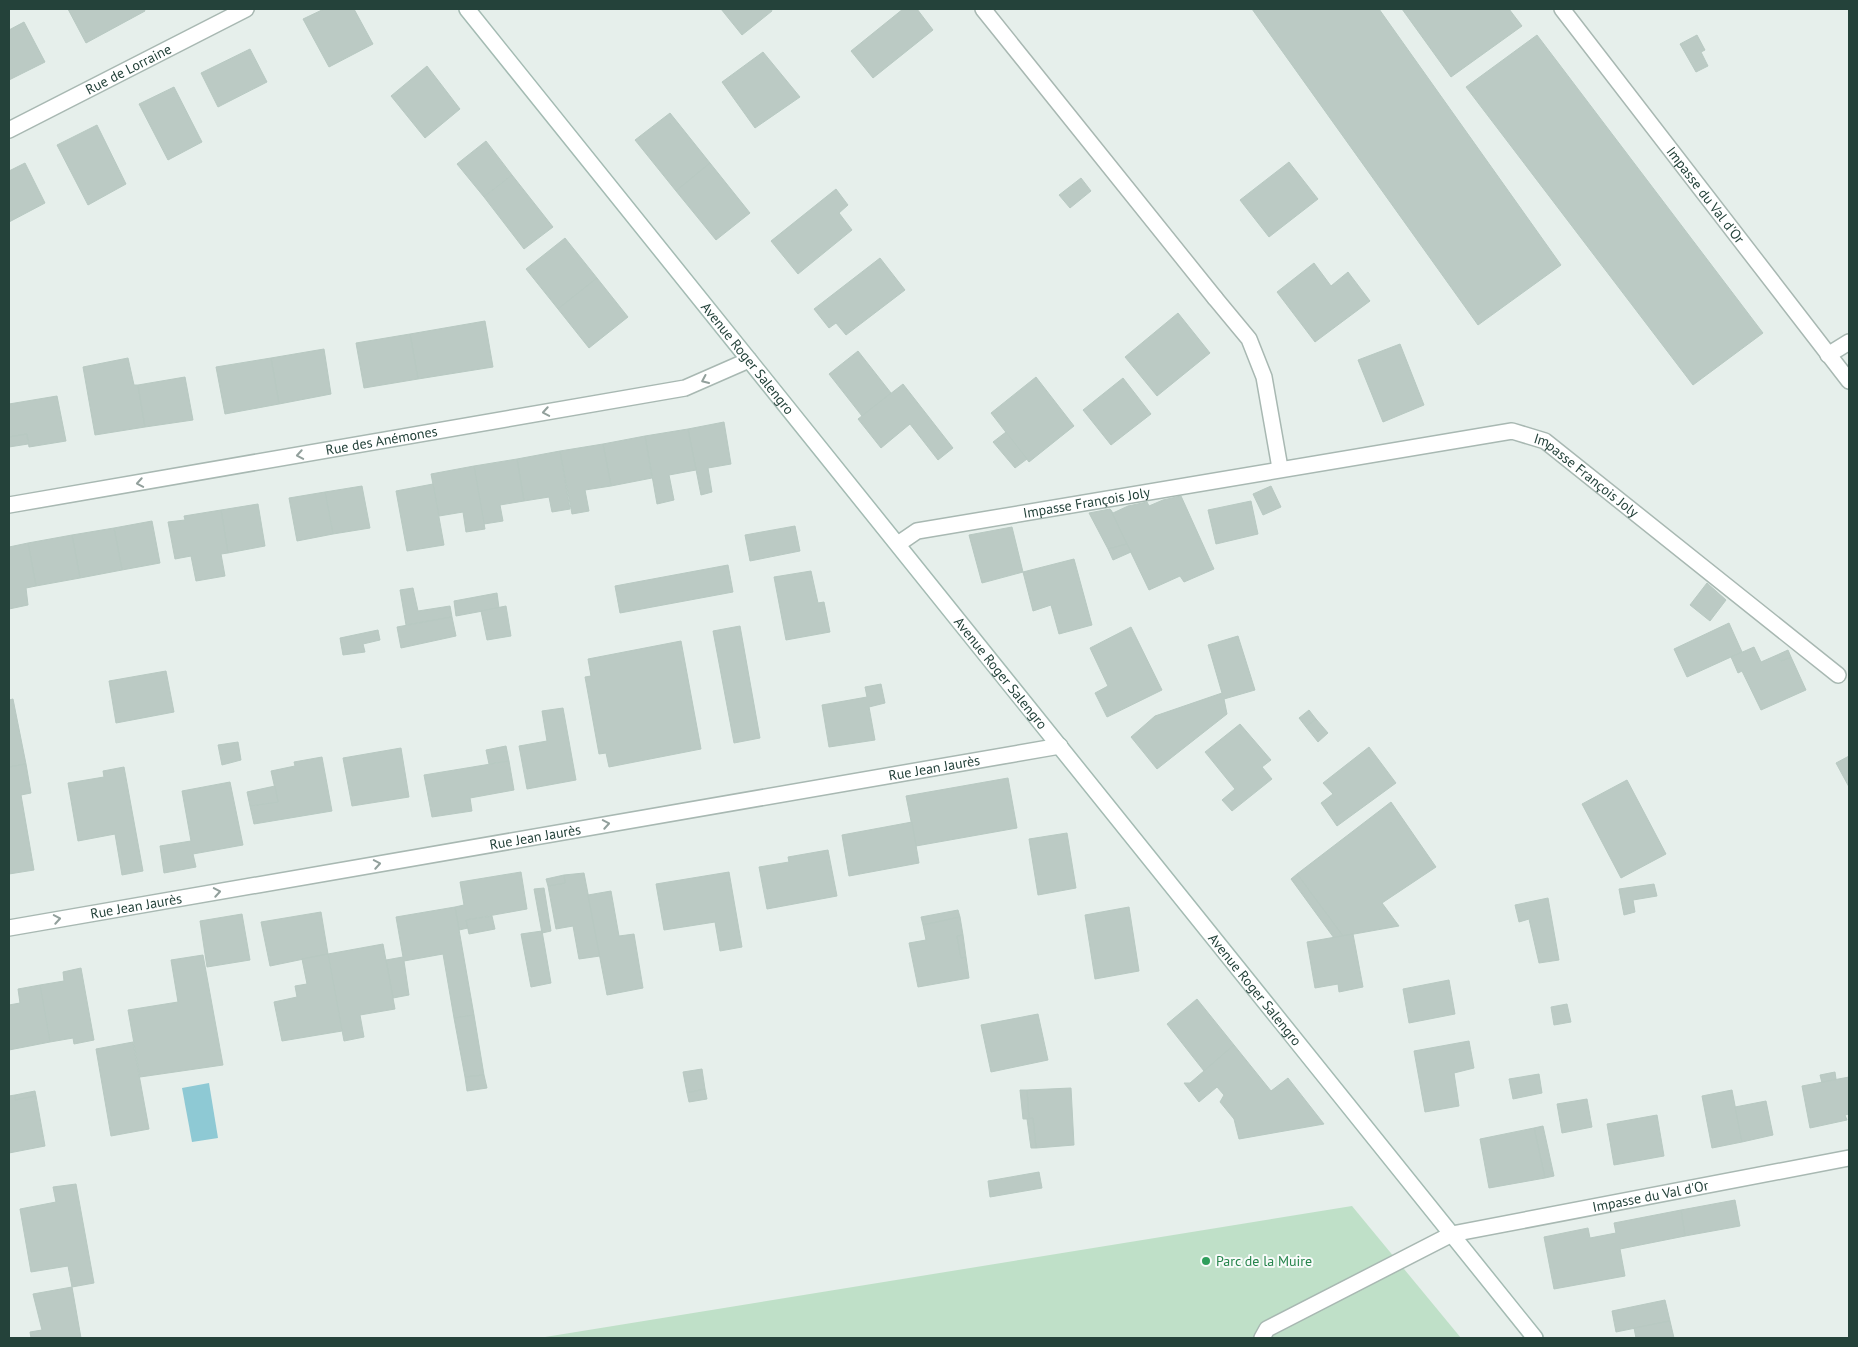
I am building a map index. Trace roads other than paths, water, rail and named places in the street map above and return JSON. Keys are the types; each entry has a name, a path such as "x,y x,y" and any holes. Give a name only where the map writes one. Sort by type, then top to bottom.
{"street":[{"name":"Rue de Lorraine","path":"9,130 246,9"},
{"name":"Avenue Roger Salengro","path":"467,9 1536,1338"},
{"path":"983,9 1250,339 1264,377 1280,468"},
{"name":"Impasse du Val d'Or","path":"1562,9 1849,382"},
{"path":"1828,355 1849,342"},
{"name":"Rue des Anémones","path":"9,505 685,388 749,360"},
{"name":"Impasse François Joly","path":"898,544 917,531 1280,468 1512,431 1545,441 1838,675"},
{"name":"Rue Jean Jaurès","path":"9,928 1060,746"},
{"name":"Impasse du Val d'Or","path":"1262,1338 1266,1329 1452,1234 1849,1158"}],"water":[{"path":"209,1083 218,1138 192,1142 182,1088"}],"place":[{"name":"Parc de la Muire","path":"1206,1261"}]}
